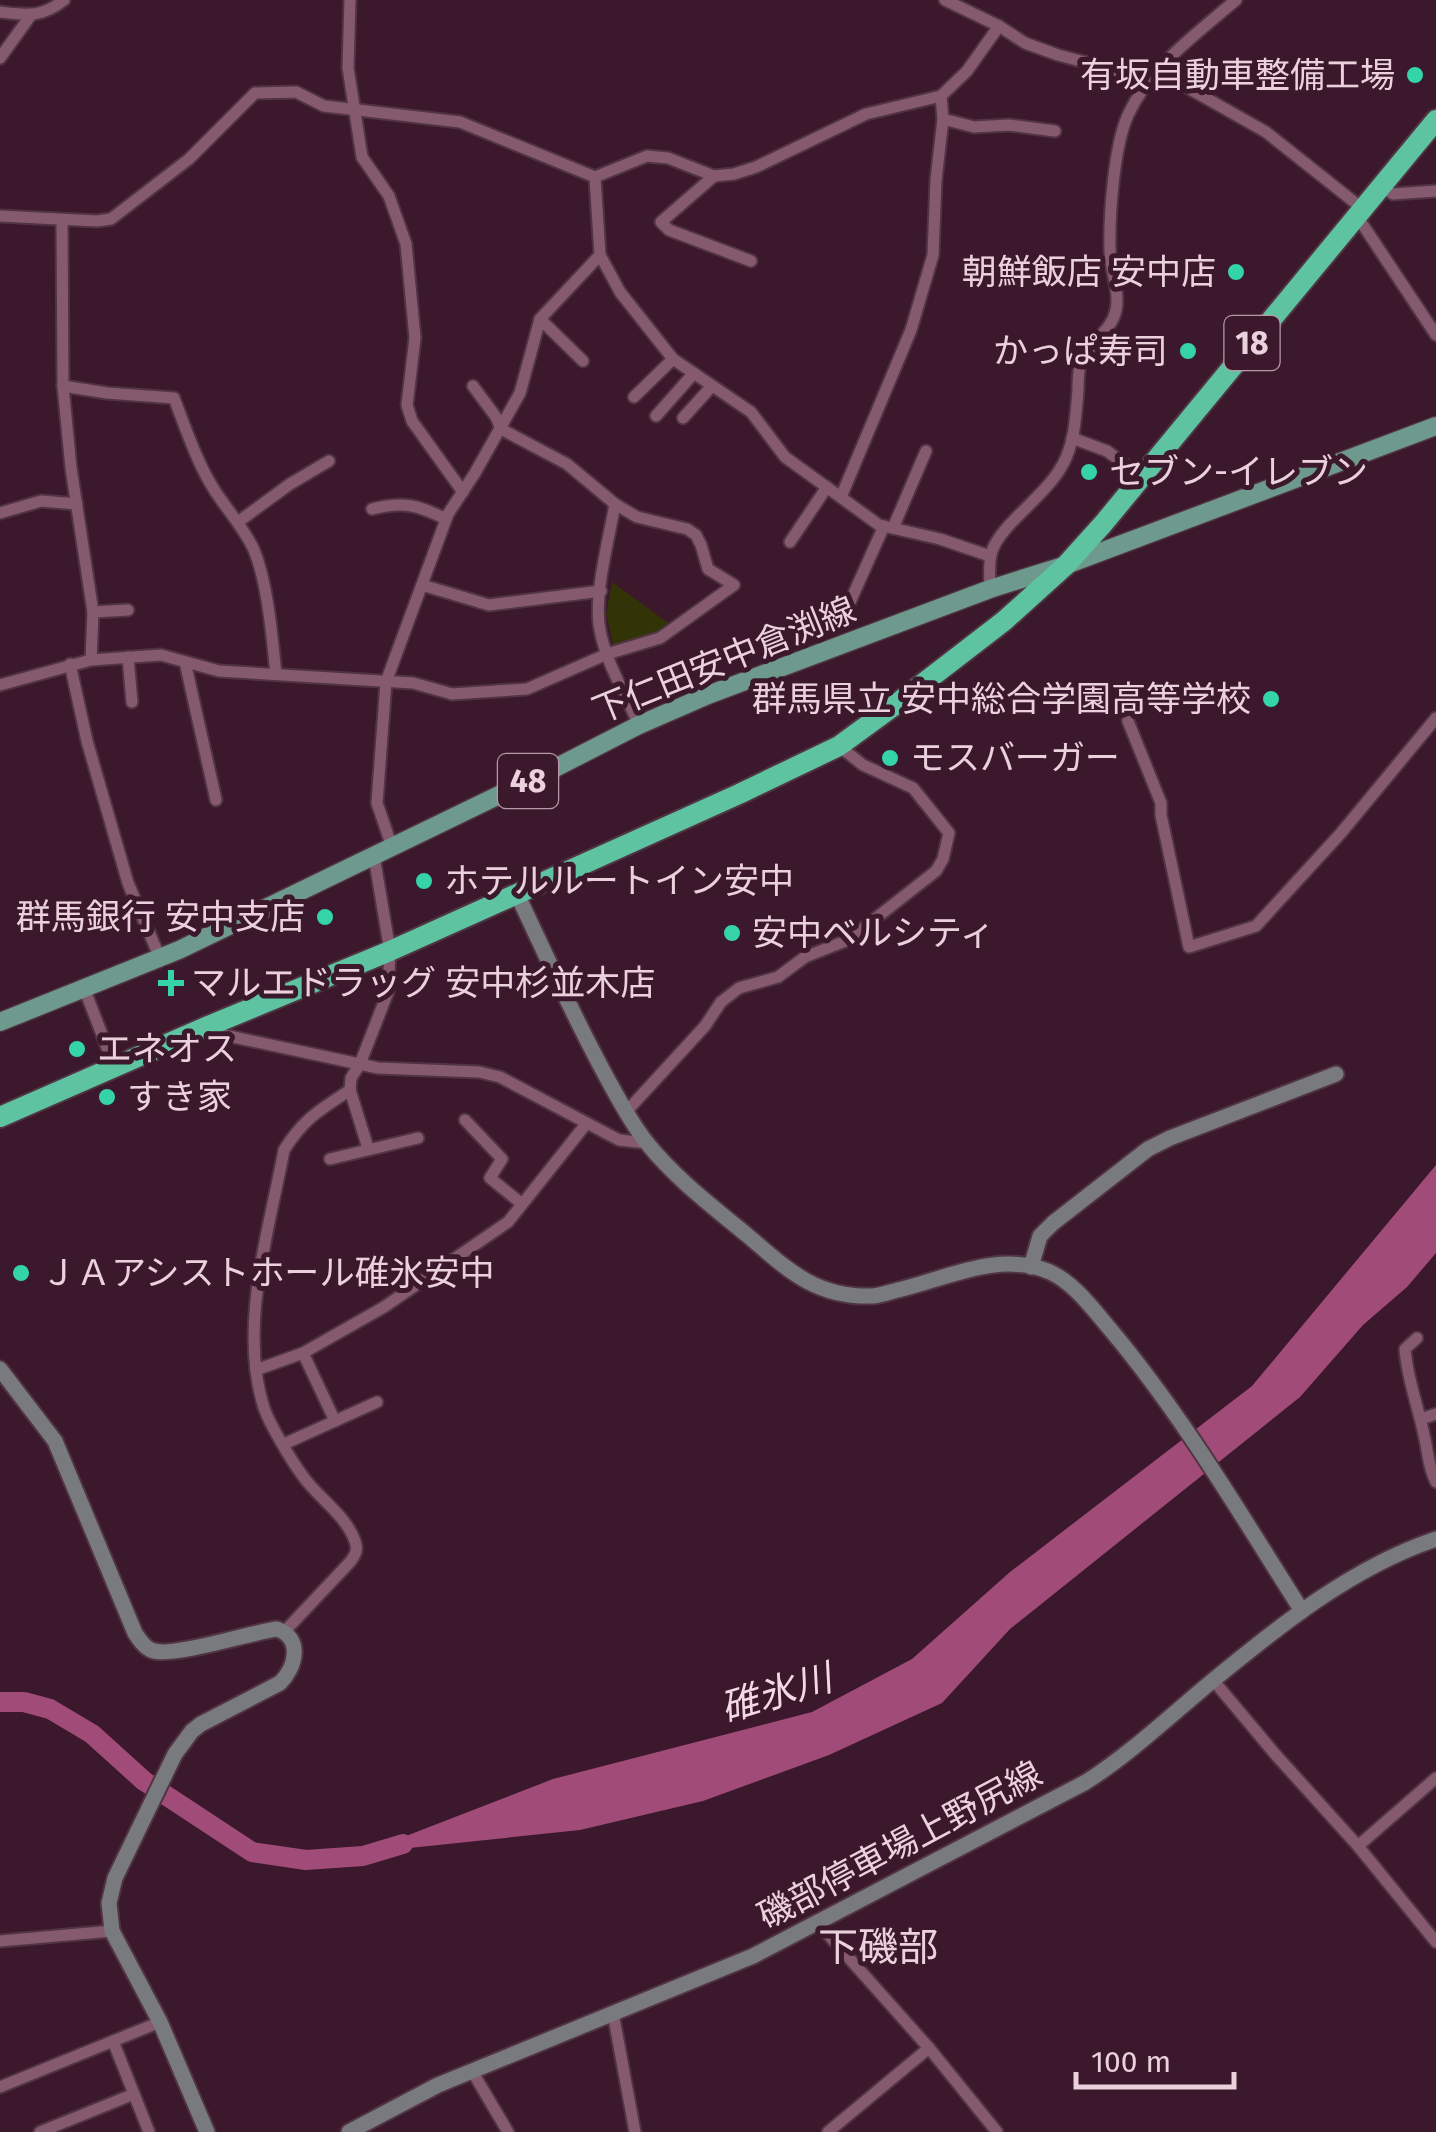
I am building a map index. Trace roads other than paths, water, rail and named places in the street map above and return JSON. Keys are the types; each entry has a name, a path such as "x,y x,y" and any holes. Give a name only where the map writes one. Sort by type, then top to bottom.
{"highway":[{"name":"18","path":"0,1117 390,951 838,746 946,668 1066,564 1436,120"}],"main road":[{"name":"下仁田安中倉渕線","path":"0,1022 160,958 708,695 1436,426"}],"street":[{"path":"0,12 32,15 50,10 64,0"},
{"path":"350,0 348,68 362,156 389,196 406,244 415,338 407,405 412,420 463,492"},
{"path":"944,0 1025,43 1058,55 1155,76 1266,132 1360,212 1436,336"},
{"path":"990,589 990,556 996,540 1048,488 1064,462 1072,438 1082,360 1116,312 1110,253 1122,129 1130,110 1178,49 1236,0"},
{"path":"0,58 32,15"},
{"path":"0,216 110,220 189,159 255,93 296,92 324,106 460,122 594,178 647,156 668,158 714,176 734,174 866,114 941,96 967,70 998,26"},
{"path":"841,497 911,330 933,256 943,119 941,96"},
{"path":"943,119 974,127 1009,125 1056,132"},
{"path":"714,176 661,222 669,230 751,261"},
{"path":"594,178 600,255 620,292 673,359 750,412 786,457 878,525 940,539 990,556"},
{"path":"1382,186 1393,194 1436,191"},
{"path":"62,220 63,386 92,612 91,660"},
{"path":"392,848 377,804 386,682 446,520 520,393 540,319 600,255"},
{"path":"540,319 583,360"},
{"path":"634,397 673,359"},
{"path":"656,416 694,373"},
{"path":"63,386 174,398 202,467 255,552 276,674"},
{"path":"0,685 91,660 161,655 219,671 412,683 452,694 527,689 607,654 660,638 734,585 708,569 696,535 687,529 637,517 567,464 500,429 473,386"},
{"path":"683,418 712,386"},
{"path":"1072,438 1107,451 1142,477"},
{"path":"850,602 926,450"},
{"path":"238,522 329,461"},
{"path":"790,542 827,486"},
{"path":"0,513 42,500 77,504"},
{"path":"615,504 601,591 600,629 639,725"},
{"path":"372,510 390,505 419,506 446,520"},
{"path":"422,586 489,604 601,591"},
{"path":"92,612 128,610"},
{"path":"128,657 132,702"},
{"path":"185,662 216,800"},
{"path":"70,664 87,741 128,884 160,958"},
{"path":"1128,721 1161,803 1160,815 1189,947 1256,926 1436,718"},
{"path":"626,1112 705,1026 721,1002 739,988 778,977 805,957 848,940 936,871 943,859 949,833 913,788 862,765 838,746"},
{"path":"368,1148 350,1090 351,1078 388,992 390,951 374,856"},
{"path":"517,894 626,1112 647,1142 698,1194 812,1286 847,1294 875,1296 972,1268 1000,1264 1051,1272 1089,1304 1139,1363 1302,1610"},
{"path":"84,988 115,1068"},
{"path":"206,1027 224,1035 378,1068 479,1072 500,1077 619,1140 647,1142"},
{"path":"1031,1267 1040,1236 1148,1149 1336,1074"},
{"path":"0,1369 55,1441 142,1643 152,1651 172,1652 267,1630 285,1630 356,1553 356,1544 350,1531 302,1475 264,1410 252,1336 255,1303 284,1150 311,1115 350,1090"},
{"path":"465,1120 502,1159 490,1178 522,1204"},
{"path":"256,1370 303,1353 384,1308 508,1222 586,1124"},
{"path":"330,1159 418,1138"},
{"path":"1417,1338 1405,1349 1406,1364 1436,1482"},
{"path":"303,1353 335,1421"},
{"path":"284,1444 377,1402"},
{"path":"1420,1420 1436,1414"},
{"name":"磯部停車場上野尻線","path":"349,2132 472,2071 752,1956 1086,1782 1125,1755 1302,1610 1378,1564 1436,1539"},
{"path":"207,2132 160,2022 112,1930 109,1903 114,1878 175,1754 192,1731 280,1683 290,1673 294,1648 285,1630"},
{"path":"1213,1680 1436,1942"},
{"path":"1358,1846 1436,1778"},
{"path":"817,1922 929,2048 997,2132"},
{"path":"0,1941 112,1930"},
{"path":"613,2013 634,2132"},
{"path":"0,2087 160,2022"},
{"path":"113,2041 149,2132"},
{"path":"828,2132 929,2048"},
{"path":"472,2071 508,2132"},
{"path":"40,2132 134,2094"}],"waterway":[{"name":"碓氷川","path":"0,1702 24,1702 50,1709 92,1734 144,1781 252,1852 306,1860 363,1856 403,1844"}],"place":[{"name":"有坂自動車整備工場","path":"1415,75"},
{"name":"朝鮮飯店 安中店","path":"1236,272"},
{"name":"かっぱ寿司","path":"1188,351"},
{"name":"セブン-イレブン","path":"1089,472"},
{"name":"群馬県立 安中総合学園高等学校","path":"1271,699"},
{"name":"モスバーガー","path":"890,758"},
{"name":"ホテルルートイン安中","path":"424,881"},
{"name":"群馬銀行 安中支店","path":"325,917"},
{"name":"安中ベルシティ","path":"732,933"},
{"name":"マルエドラッグ 安中杉並木店","path":"171,983"},
{"name":"エネオス","path":"77,1049"},
{"name":"すき家","path":"107,1097"},
{"name":"ＪＡアシストホール碓氷安中","path":"21,1273"}],"district":[{"name":"下磯部","path":"878,1948"}]}
